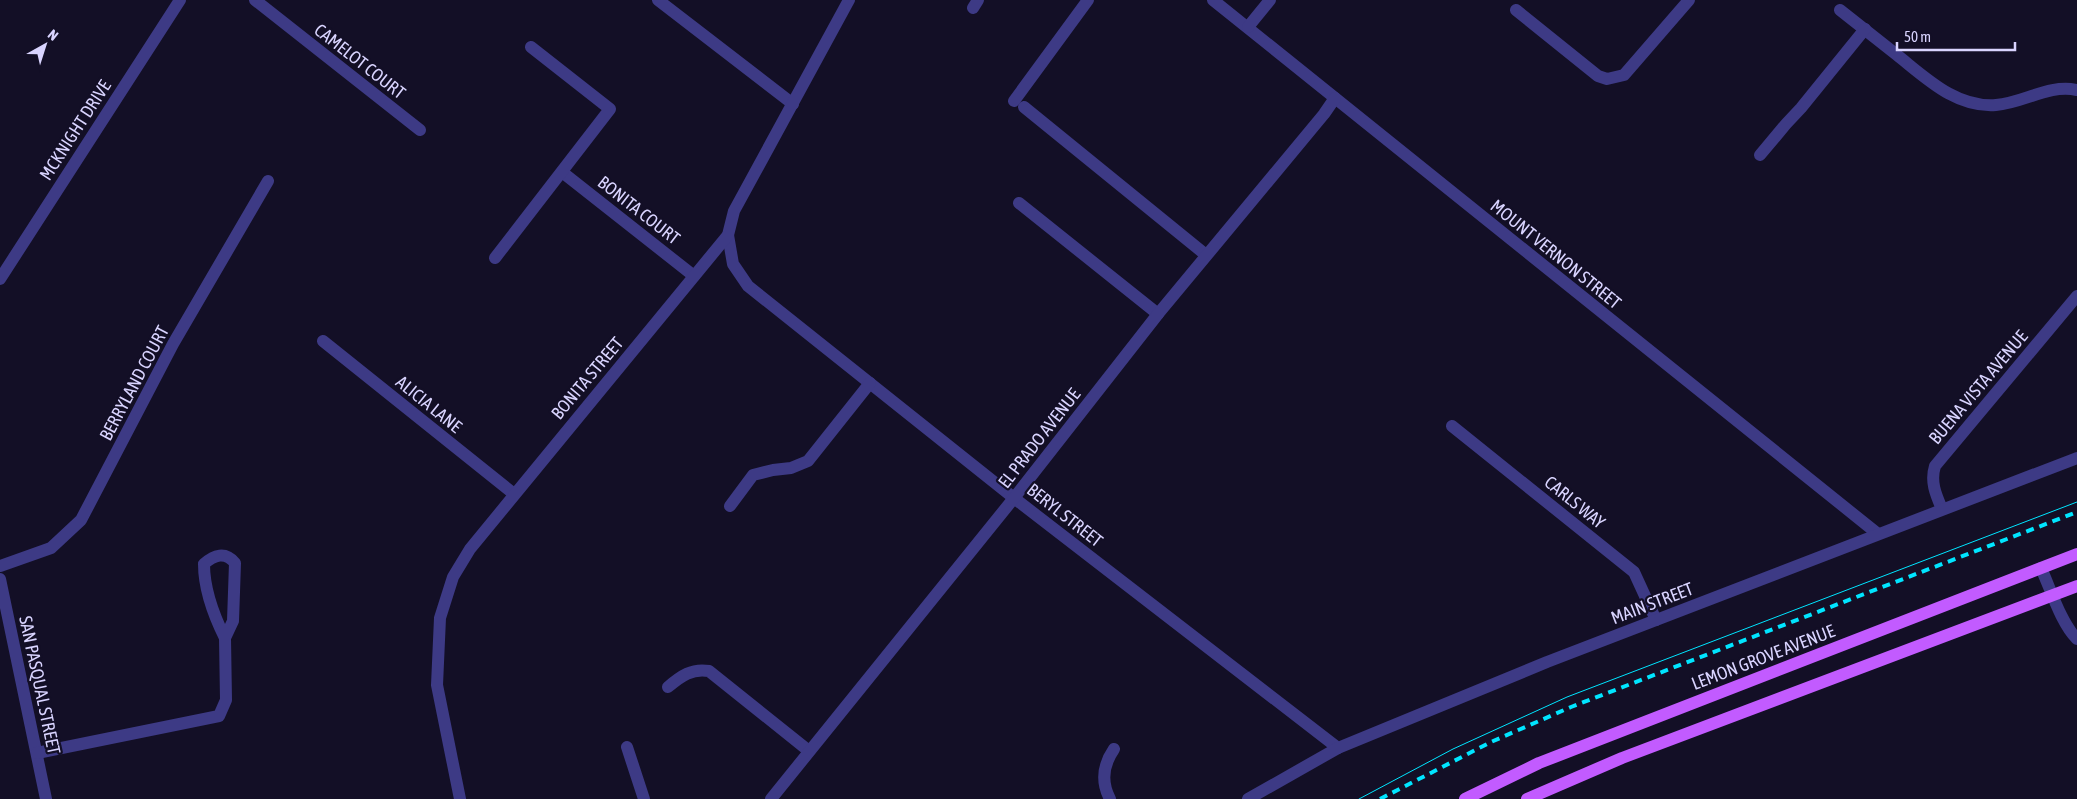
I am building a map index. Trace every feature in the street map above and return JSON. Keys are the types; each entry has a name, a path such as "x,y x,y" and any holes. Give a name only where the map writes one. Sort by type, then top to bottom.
{"main road":[{"name":"LEMON GROVE AVENUE","path":"1465,799 1539,763 2077,554"},
{"path":"1527,799 1622,758 2077,586"}],"street":[{"name":"MCKNIGHT DRIVE","path":"0,279 180,0"},
{"name":"CAMELOT COURT","path":"255,0 420,130"},
{"path":"658,0 793,104"},
{"path":"833,0 846,4"},
{"path":"1088,0 1019,104 1206,255"},
{"name":"MOUNT VERNON STREET","path":"1213,0 1878,534"},
{"path":"1248,27 1270,0"},
{"path":"1516,10 1598,76 1607,79 1624,75 1689,0"},
{"name":"BONITA STREET","path":"460,799 437,685 440,618 454,577 470,549 728,234 734,211 846,4"},
{"path":"1840,10 1940,89 1967,102 1981,105 2004,104 2016,102 2051,89 2077,90"},
{"path":"1760,155 1802,108 1865,29"},
{"path":"495,258 610,108 531,47"},
{"name":"EL PRADO AVENUE","path":"770,799 1014,498 1158,314 1324,114 1335,98"},
{"name":"BONITA COURT","path":"562,172 694,276"},
{"name":"BERRYLAND COURT","path":"0,566 51,548 81,520 173,344 268,180"},
{"path":"1018,203 1158,314"},
{"name":"BERYL STREET","path":"728,234 733,264 748,286 1014,498 1338,748"},
{"name":"BUENA VISTA AVENUE","path":"1942,510 1933,487 1935,466 2077,296"},
{"name":"ALICIA LANE","path":"323,341 514,494"},
{"path":"730,506 753,475 791,468 808,461 870,383"},
{"name":"CARLS WAY","path":"1452,426 1634,572 1656,620"},
{"name":"MAIN STREET","path":"1248,799 1338,748 1547,662 2077,458"},
{"path":"37,753 219,716 226,700 225,638 218,624 204,578 204,564 213,556 222,555 230,557 235,563 233,621 225,638"},
{"path":"2041,568 2061,615 2077,640"},
{"name":"SAN PASQUAL STREET","path":"0,579 46,799"},
{"path":"668,687 682,675 699,669 709,671 810,751"},
{"path":"627,747 644,799"},
{"path":"1110,799 1105,789 1104,772 1106,761 1114,749"}],"tram line":[{"path":"1359,799 1453,749 1567,697 2077,502"}],"railway":[{"path":"1380,799 1491,742 1571,707 2077,512"}]}
